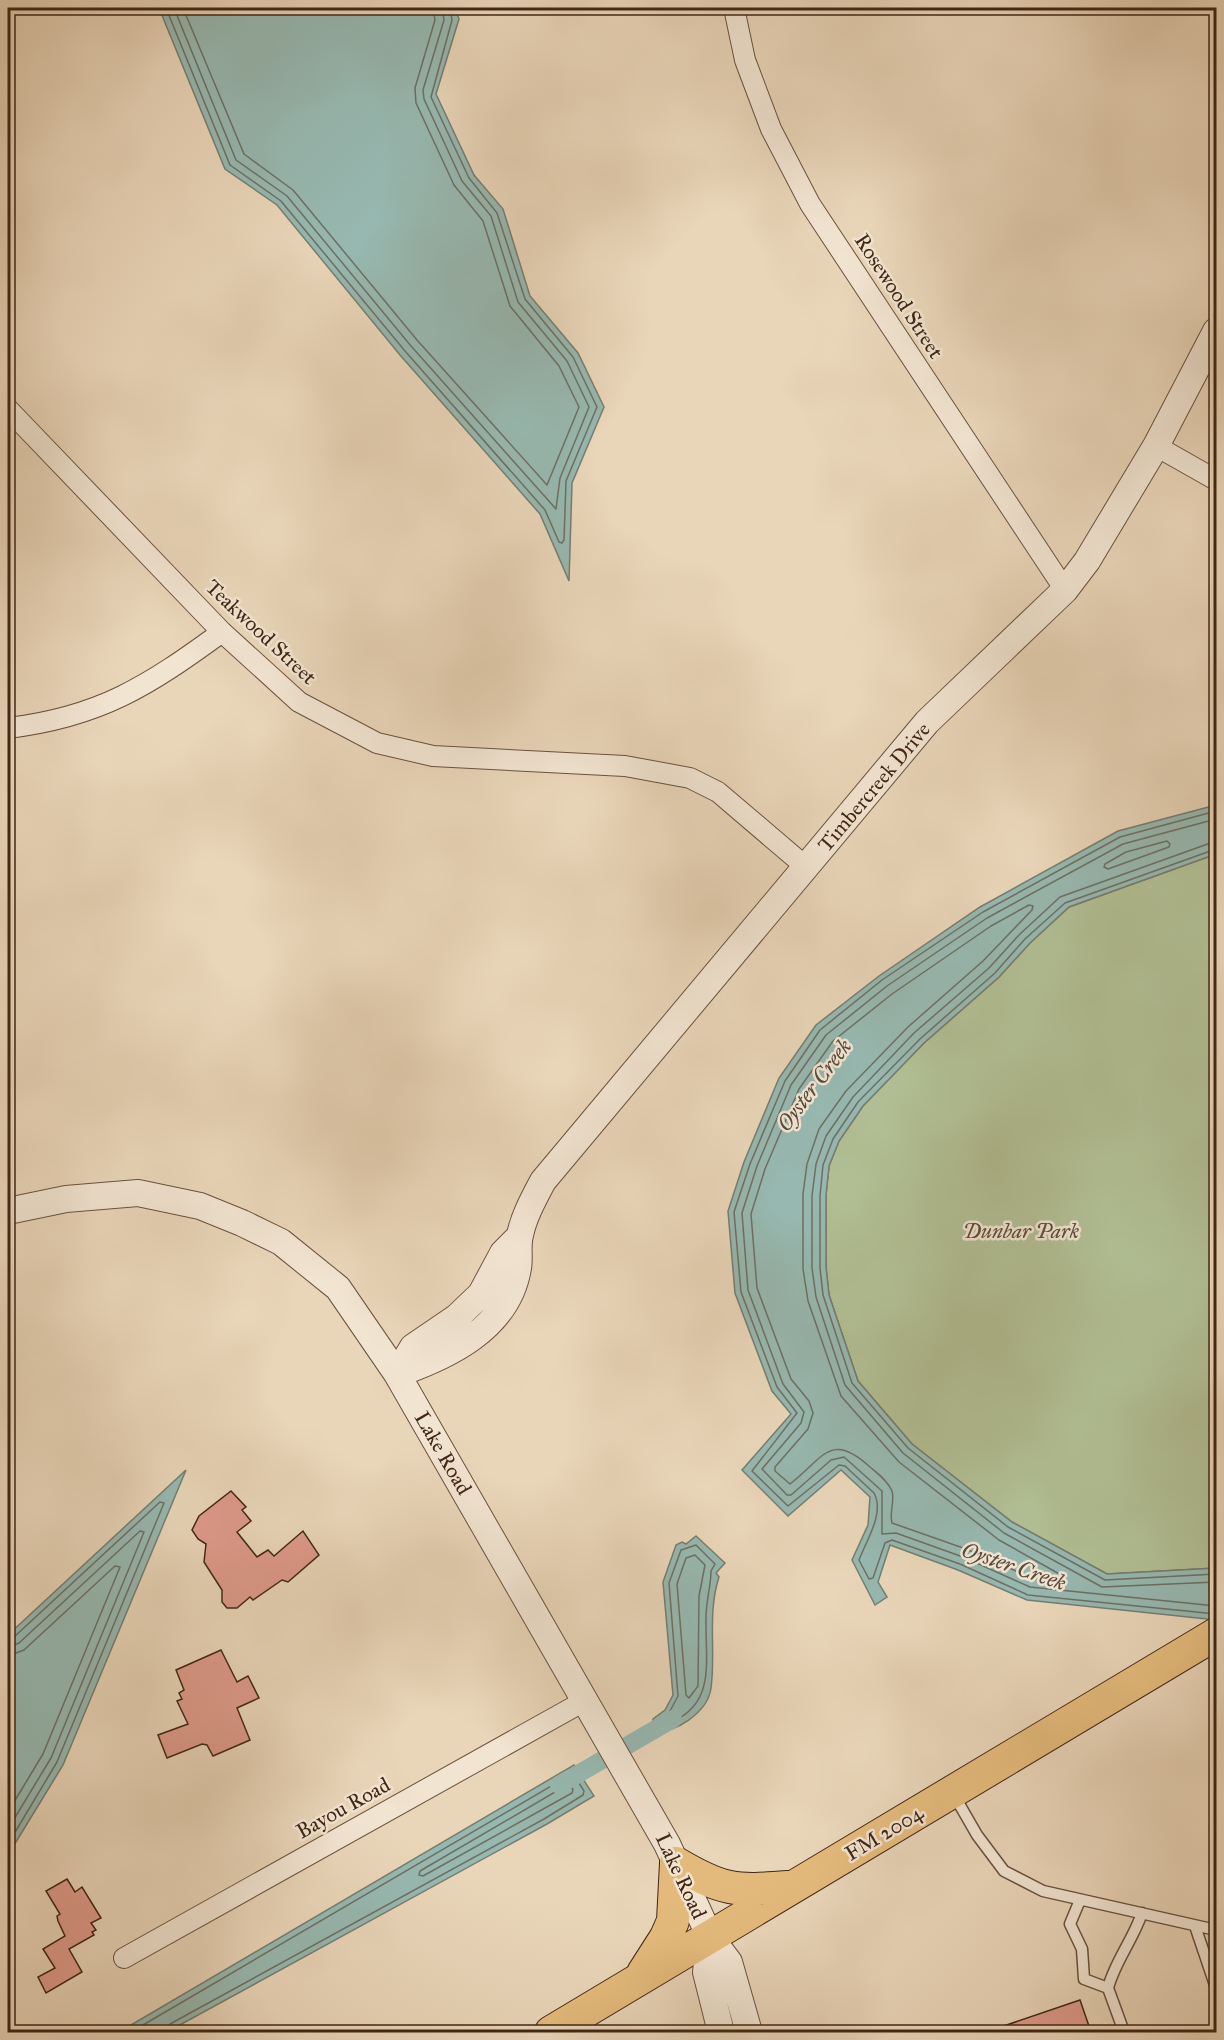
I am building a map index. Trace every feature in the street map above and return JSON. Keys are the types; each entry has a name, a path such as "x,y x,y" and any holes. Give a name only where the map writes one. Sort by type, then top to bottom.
{"main road":[{"name":"FM 2004","path":"551,2032 1216,1634"},
{"path":"639,1980 666,1937 673,1921 676,1863 706,1881 723,1888 738,1891 794,1887"}],"street":[{"name":"Rosewood Street","path":"734,8 745,60 771,129 810,204 1065,590"},
{"name":"Timbercreek Drive","path":"397,1374 430,1362 466,1342 503,1309 512,1291 518,1267 519,1237 530,1205 543,1180 927,723 1065,590 1087,561 1156,446 1216,332"},
{"name":"Teakwood Street","path":"8,409 222,632 299,702 377,744 433,756 625,766 690,778 718,792 806,867"},
{"path":"1156,446 1216,480"},
{"path":"8,728 64,718 123,697 151,682 222,632"},
{"name":"Lake Road","path":"8,1211 66,1199 138,1193 200,1206 242,1222 281,1242 338,1288 397,1374 634,1786 676,1863 710,1937 729,1962 749,2032"},
{"name":"Bayou Road","path":"124,1958 591,1710"},
{"name":"Lake Road","path":"710,1937 706,1972 721,2032"}],"lane":[{"path":"952,1792 977,1835 1004,1871 1043,1892 1216,1930"},
{"path":"1080,1900 1070,1923 1082,1949 1084,1980 1108,1988"},
{"path":"1124,2032 1108,1988 1112,1971 1136,1929 1142,1913"},
{"path":"1195,1926 1216,1988"}],"green space":[{"name":"Dunbar Park","path":"1216,854 1216,1568 1107,1574 1012,1522 912,1444 858,1381 829,1295 826,1267 826,1195 829,1166 839,1141 863,1106 924,1043 999,977 1030,943 1069,907"}],"water":[{"path":"159,8 455,8 459,19 436,94 474,175 503,209 530,296 578,353 604,407 572,483 569,581 540,514 400,355 277,205 225,169"},
{"name":"Oyster Creek","path":"1216,805 1216,854 1069,907 1030,943 999,977 924,1043 863,1106 839,1141 829,1166 826,1195 826,1267 829,1295 858,1381 912,1444 1012,1522 1107,1574 1216,1568 1216,1620 1027,1600 958,1570 890,1545 878,1582 887,1597 875,1605 852,1560 868,1525 870,1497 841,1470 788,1516 742,1470 791,1414 772,1391 735,1293 728,1211 744,1162 779,1078 816,1025 879,976 980,907 1118,831"},
{"path":"186,1470 63,1765 8,1855 8,1635"},
{"path":"696,1536 725,1563 716,1573 719,1577 713,1605 712,1674 709,1697 697,1713 680,1726 661,1732 652,1732 653,1719 665,1710 673,1695 663,1582 676,1545 682,1542 686,1544"},
{"path":"574,1765 594,1796 547,1824 167,2032 119,2032"}],"building":[{"path":"231,1491 246,1507 242,1510 251,1521 237,1532 257,1557 268,1550 274,1556 303,1531 319,1555 288,1582 282,1580 253,1600 250,1597 237,1608 227,1608 222,1602 222,1590 204,1562 206,1544 198,1539 192,1530 199,1516"},
{"path":"221,1650 237,1682 248,1676 259,1698 237,1708 250,1740 213,1756 207,1745 202,1744 167,1758 158,1735 188,1724 177,1701 182,1699 179,1693 184,1690 176,1670"},
{"path":"67,1879 75,1892 82,1887 101,1918 91,1923 96,1930 92,1932 94,1935 69,1949 82,1972 46,1993 38,1977 55,1968 43,1949 65,1936 58,1921 57,1916 60,1914 46,1891"},
{"path":"1080,2000 1091,2032 993,2032 992,2030"}],"waterway":[{"path":"559,1785 673,1719"}]}
